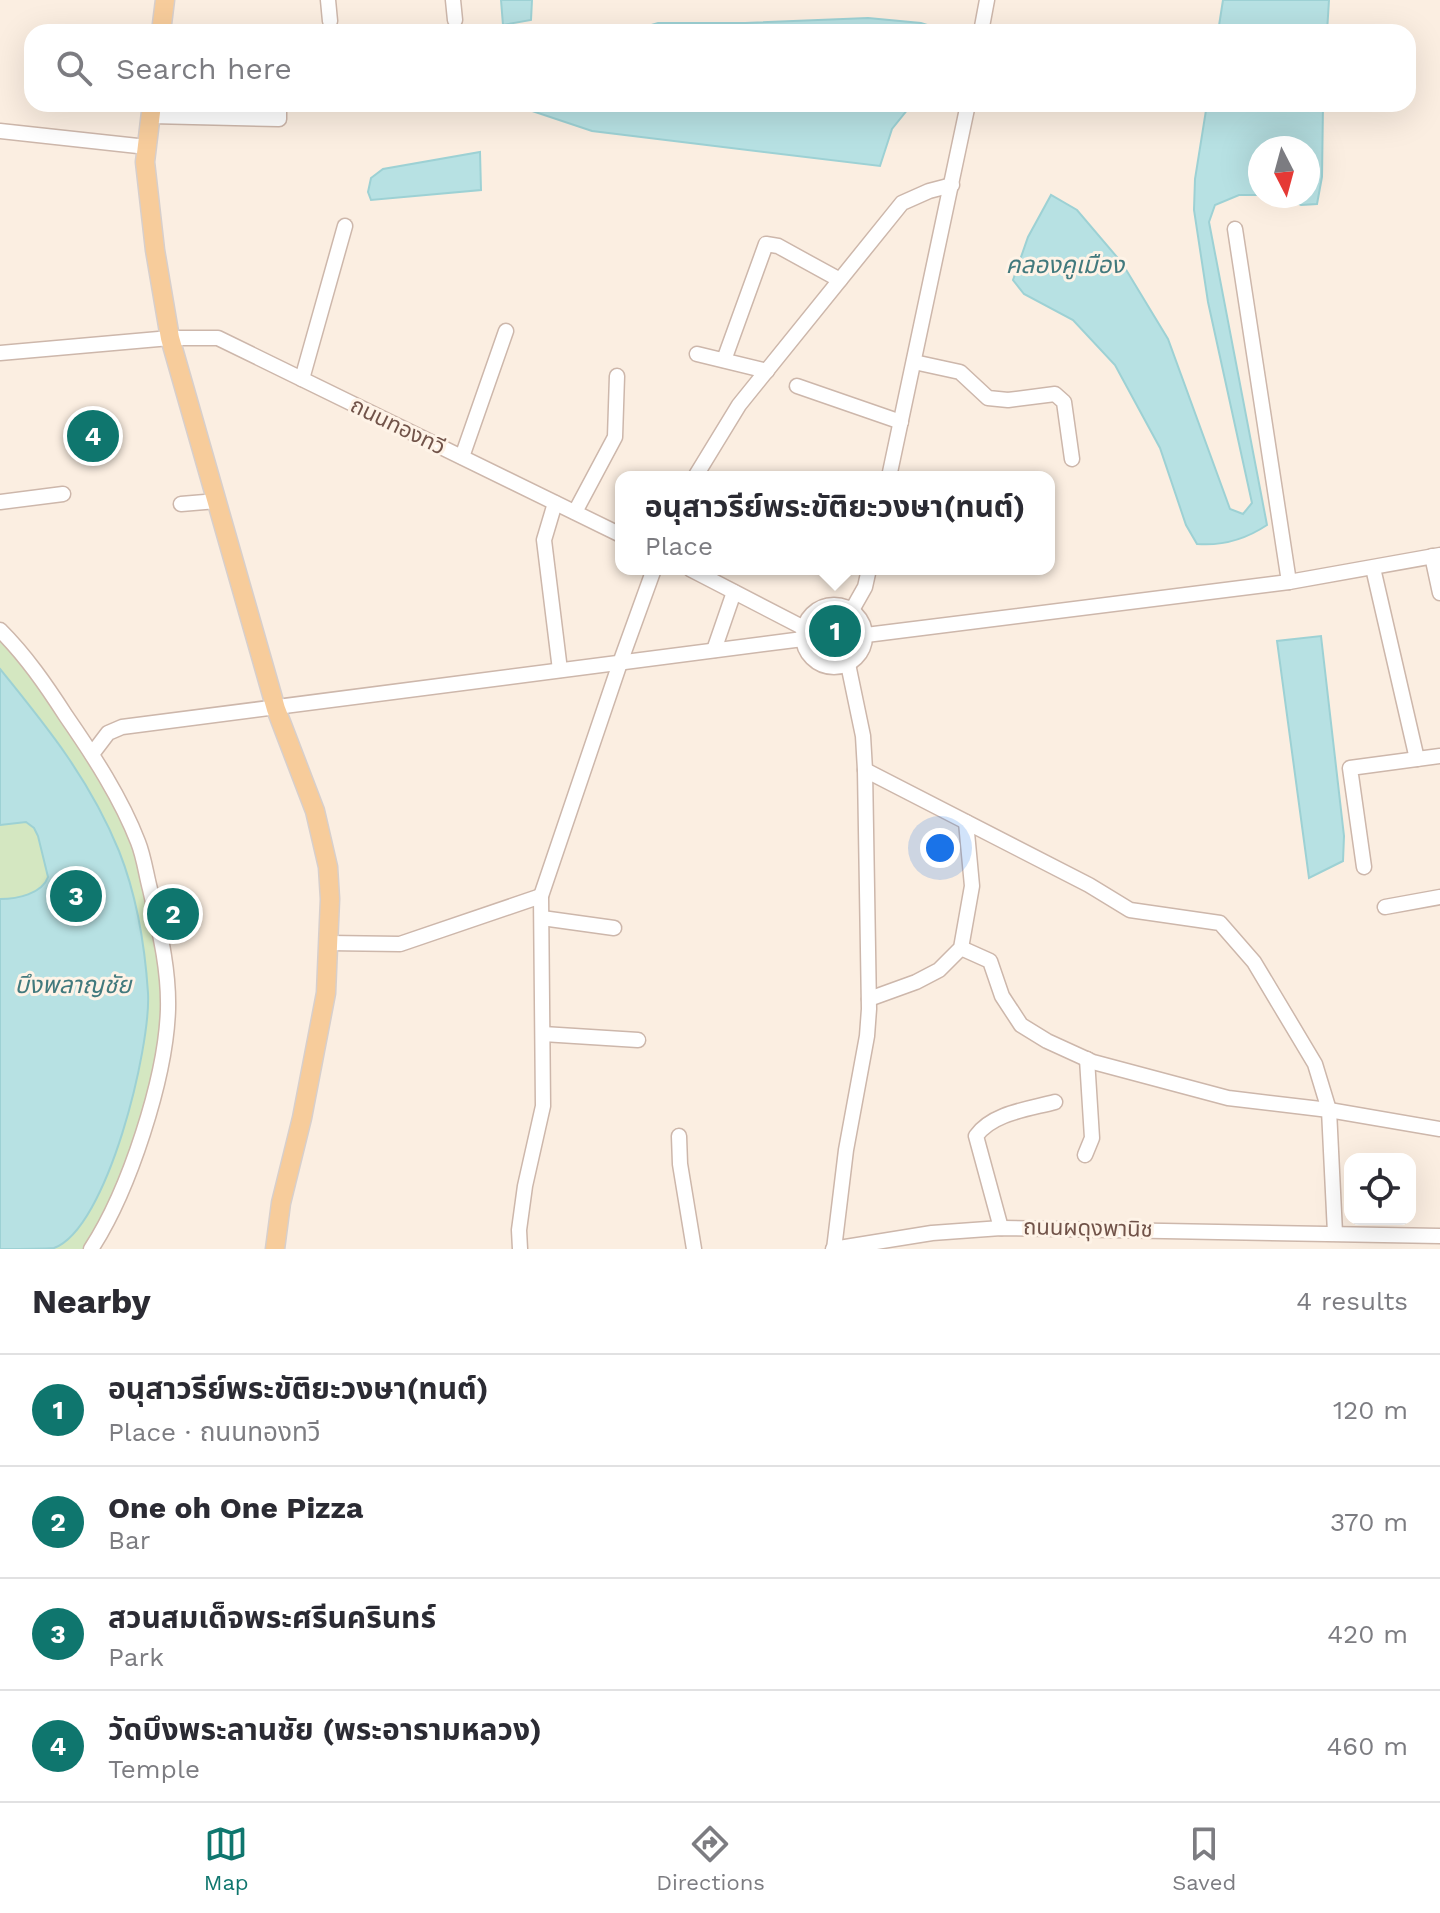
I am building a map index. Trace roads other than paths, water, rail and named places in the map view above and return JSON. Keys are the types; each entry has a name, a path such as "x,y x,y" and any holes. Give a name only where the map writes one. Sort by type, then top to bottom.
{"main road":[{"path":"162,24 165,0"},
{"path":"152,112 145,162 155,250 170,338 276,709 324,841 330,899 326,993 320,1033 281,1203 275,1249"}],"street":[{"path":"328,0 330,21"},
{"path":"453,0 455,20"},
{"path":"982,24 987,0"},
{"path":"201,112 279,119 279,112"},
{"path":"890,471 966,112"},
{"path":"0,131 147,147"},
{"path":"699,471 739,405 902,203 952,185"},
{"path":"302,379 345,226"},
{"path":"1235,229 1289,582"},
{"path":"724,360 766,244 778,246 840,280"},
{"path":"462,457 506,331"},
{"name":"ถนนทองทวี","path":"0,353 170,338 218,338 615,532"},
{"path":"697,354 767,371"},
{"path":"914,362 960,372 988,398 1008,400 1055,394 1064,402 1072,459"},
{"path":"575,512 615,437 617,376"},
{"path":"797,386 901,422"},
{"path":"0,502 63,494"},
{"path":"181,504 217,501"},
{"path":"555,503 544,540 560,670"},
{"path":"866,635 1289,582 1436,556 1440,593"},
{"path":"1373,568 1417,759"},
{"path":"520,1249 519,1230 525,1186 543,1106 541,896 652,575"},
{"path":"701,575 803,633 810,657 822,665 833,668 848,664 860,655 866,635 864,624 852,610 842,605 824,606 815,611 803,633"},
{"path":"852,610 865,587 868,575"},
{"path":"714,650 734,592"},
{"path":"0,630 25,655 92,754 138,843 164,949 168,1010 159,1065 135,1157 111,1217 91,1249"},
{"path":"92,754 108,733 122,727 620,663 803,633"},
{"path":"833,1249 846,1150 867,1036 869,999 863,736 848,664"},
{"path":"1364,867 1350,768 1440,756"},
{"path":"865,770 1089,885 1130,910 1220,923 1254,962 1315,1064 1329,1110 1335,1233"},
{"path":"869,999 939,970 961,948 972,886 966,822"},
{"path":"329,943 400,944 541,896"},
{"path":"1385,907 1440,897"},
{"path":"542,918 614,928"},
{"path":"961,948 990,961 1002,996 1021,1025 1087,1059 1228,1098 1329,1110 1440,1129"},
{"path":"543,1034 638,1040"},
{"path":"1085,1155 1092,1138 1087,1059"},
{"path":"1001,1228 976,1136 983,1126 1004,1116 1055,1102"},
{"path":"679,1136 680,1164 694,1249"},
{"name":"ถนนผดุงพานิช","path":"833,1249 932,1233 1001,1228 1440,1236"}],"water":[{"path":"501,0 532,0 531,20 503,24"},
{"path":"1223,0 1329,0 1328,24 1219,24"},
{"path":"868,18 924,24 655,24"},
{"path":"535,112 906,112 892,129 880,166 592,131"},
{"name":"คลองคูเมือง","path":"1206,112 1323,112 1320,188 1320,136 1248,136 1248,195 1239,195 1215,205 1209,222 1267,525 1251,534 1216,544 1197,544 1186,525 1160,448 1115,365 1073,320 1024,294 1013,280 1028,237 1051,195 1077,210 1122,263 1168,339 1230,509 1243,514 1252,503 1208,302 1194,210 1195,179"},
{"path":"480,152 481,190 371,200 368,192 371,178 383,169"},
{"path":"1321,636 1344,836 1343,861 1309,878 1277,641"},
{"name":"บึงพลาญชัย","path":"0,669 67,756 108,825 130,885 147,975 147,1018 142,1052 122,1133 92,1207 74,1233 54,1248 0,1249 0,899 21,897 35,891 48,877 34,828 26,822 0,825"}],"place":[{"name":"วัดบึงพระลานชัย (พระอารามหลวง)","path":"93,436"},
{"name":"อนุสาวรีย์พระขัติยะวงษา(ทนต์)","path":"835,631"},
{"name":"สวนสมเด็จพระศรีนครินทร์","path":"76,896"},
{"name":"One oh One Pizza","path":"173,914"}]}
